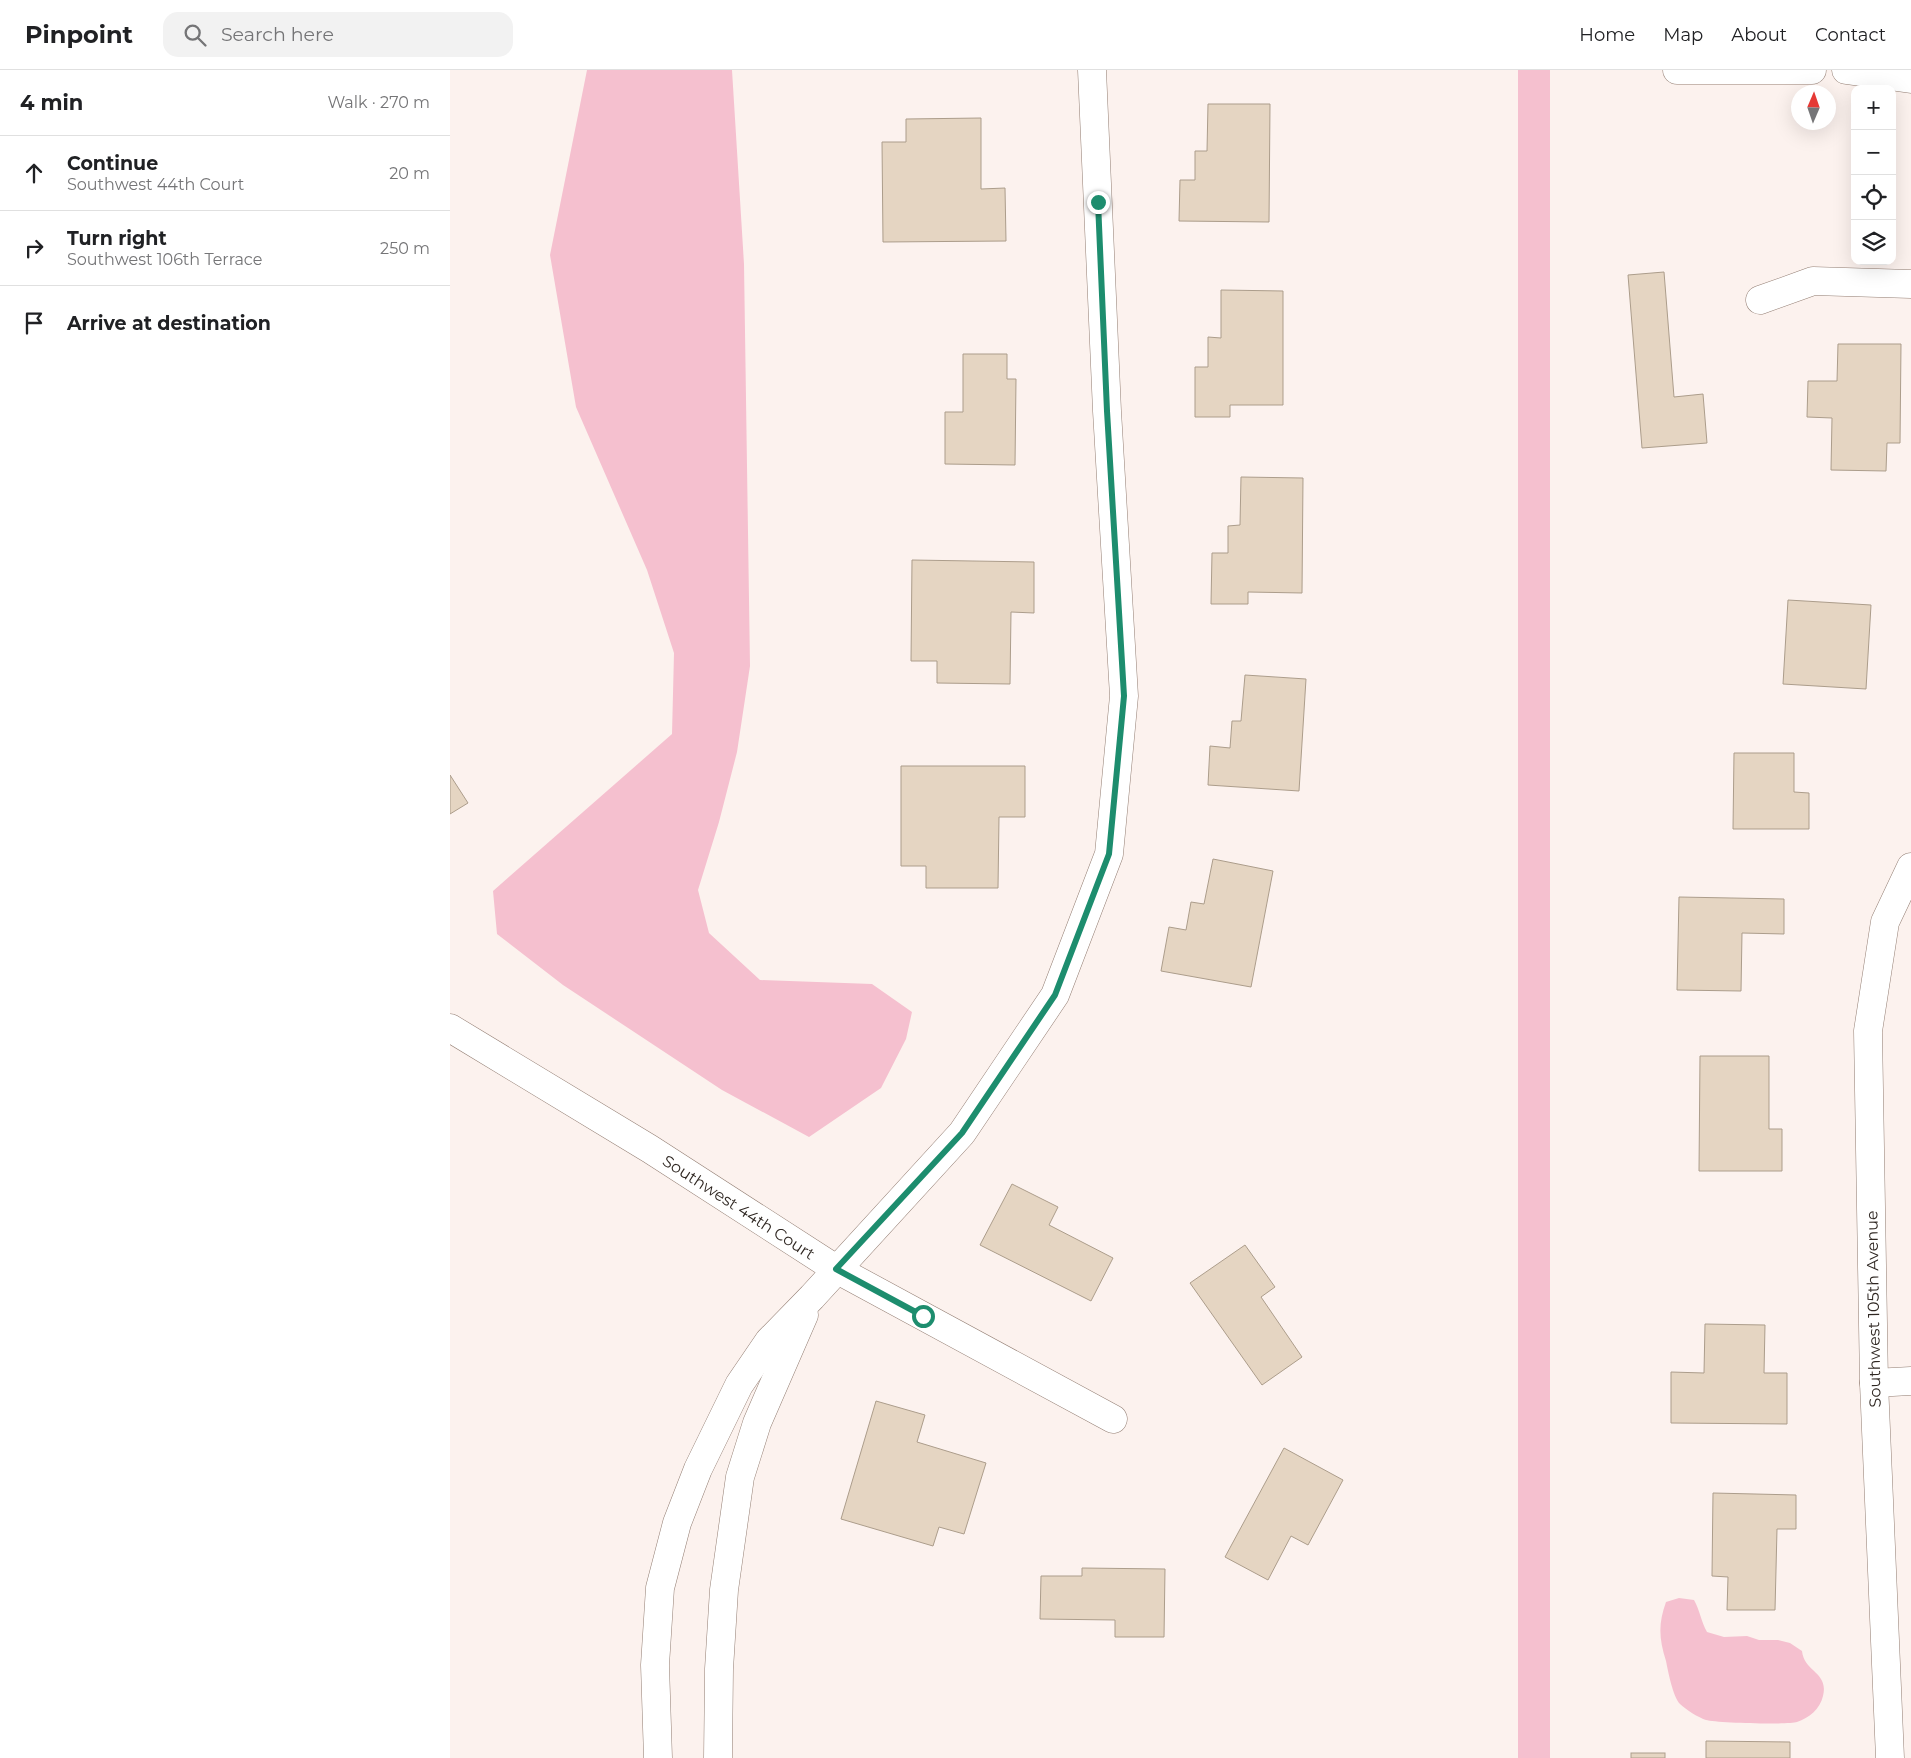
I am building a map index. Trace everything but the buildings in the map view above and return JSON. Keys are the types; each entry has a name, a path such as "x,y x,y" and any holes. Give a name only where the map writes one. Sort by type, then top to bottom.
{"street":[{"path":"658,1758 655,1665 660,1588 677,1524 698,1469 739,1385 769,1341 812,1297 962,1133 1055,995 1109,854 1124,696 1107,411 1092,70"},
{"path":"1676,70 1812,70"},
{"path":"1846,70 1911,79"},
{"path":"1760,300 1813,281 1911,284"},
{"name":"Southwest 105th Avenue","path":"1890,1758 1874,1384 1868,1031 1885,922 1911,867"},
{"name":"Southwest 44th Court","path":"450,1028 650,1149 836,1269 1114,1418"},
{"path":"718,1758 719,1669 724,1590 740,1477 757,1423 812,1297"},
{"path":"1874,1384 1911,1381"}],"shaded area":[{"path":"587,70 732,70 744,264 750,666 737,752 719,822 698,890 709,933 760,980 872,984 912,1012 906,1039 881,1088 809,1137 722,1090 563,985 497,934 493,891 672,734 674,653 647,570 576,407 550,255"},
{"path":"1679,1598 1694,1600 1707,1632 1724,1637 1747,1636 1759,1640 1778,1640 1790,1643 1802,1651 1807,1664 1823,1682 1822,1701 1817,1709 1806,1718 1797,1722 1752,1723 1706,1720 1682,1706 1677,1701 1671,1684 1660,1632 1666,1602"}],"waterway":[{"path":"1534,70 1534,1758"}],"route":[{"path":"923,1316 836,1269 962,1133 1055,995 1109,854 1124,696 1107,411 1098,202"}]}
